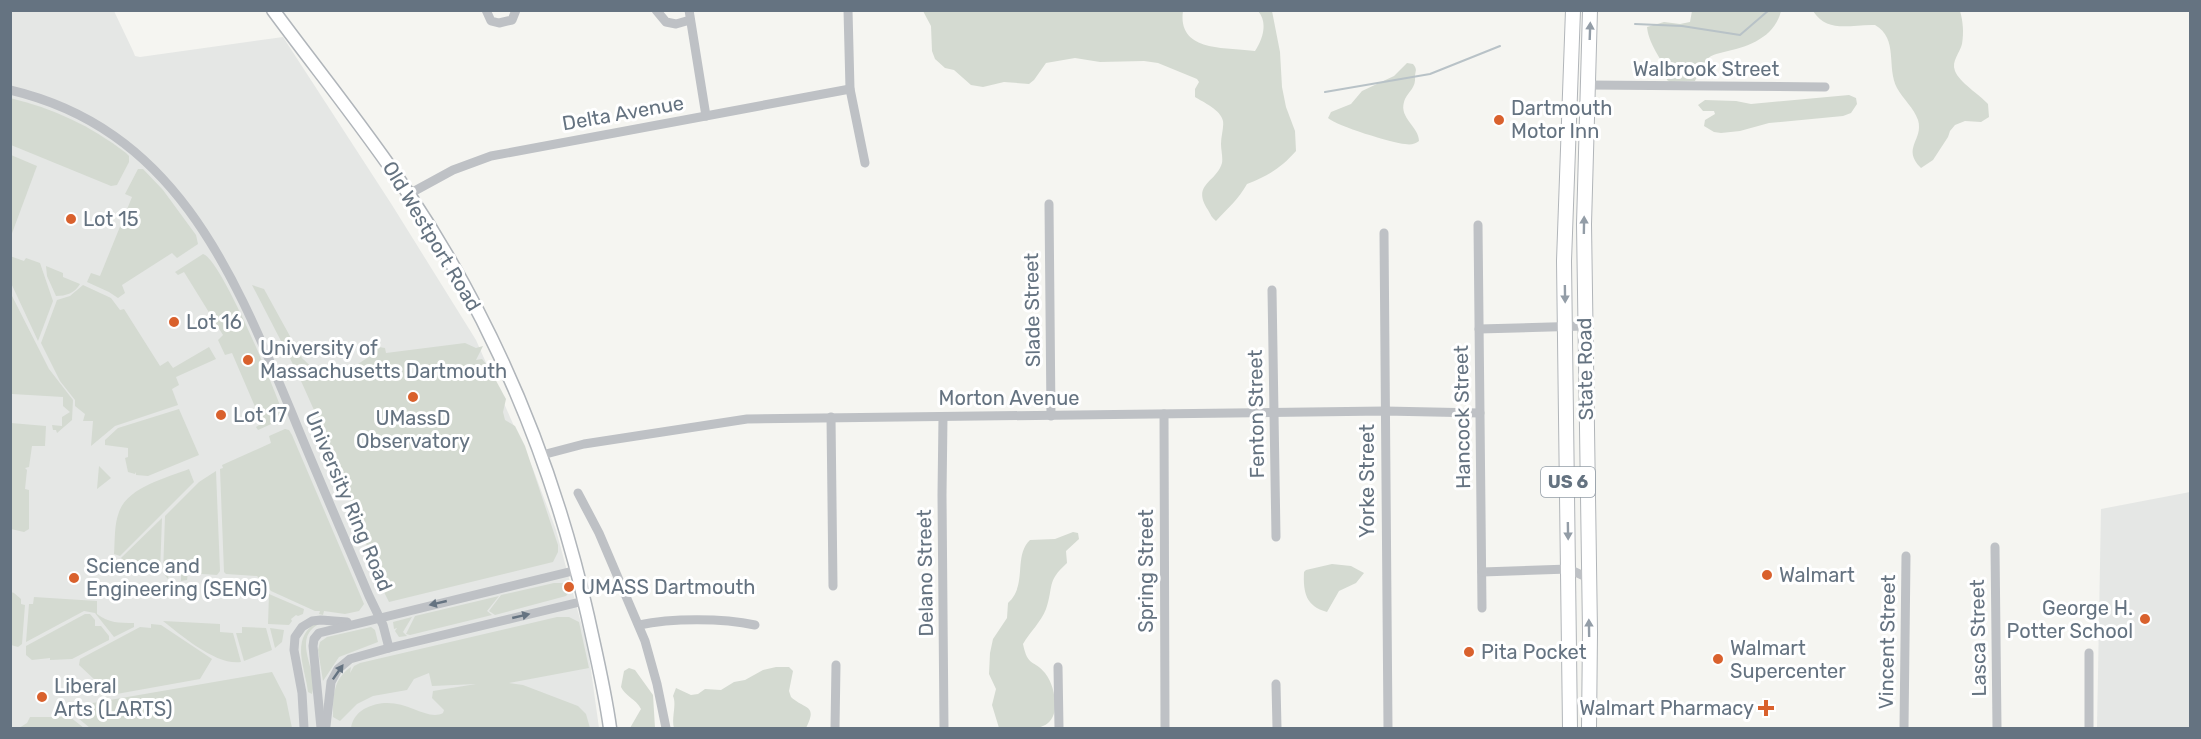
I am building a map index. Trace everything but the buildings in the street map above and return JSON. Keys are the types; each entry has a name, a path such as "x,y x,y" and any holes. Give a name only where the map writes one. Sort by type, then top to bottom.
{"main road":[{"name":"Old Westport Road","path":"273,10 348,108 409,194 484,322 514,386 542,455 567,530 603,682 610,729"},
{"name":"State Road","path":"1570,729 1565,236 1573,10"},
{"name":"State Road","path":"1589,729 1584,236 1590,10"}],"street":[{"path":"486,10 491,21 499,23 512,20 516,10"},
{"path":"656,10 666,22 676,24 690,15 706,116"},
{"path":"848,10 850,88 865,163"},
{"name":"Walbrook Street","path":"1587,85 1825,87"},
{"name":"Delta Avenue","path":"409,194 453,170 491,156 850,88"},
{"name":"University Ring Road","path":"10,90 71,110 114,135 160,174 199,226 224,264 255,325 369,596 380,617 389,648"},
{"name":"Slade Street","path":"1049,204 1051,416"},
{"name":"Hancock Street","path":"1478,225 1482,608"},
{"name":"Yorke Street","path":"1384,233 1388,729"},
{"name":"Fenton Street","path":"1272,291 1276,537"},
{"path":"1479,329 1584,326"},
{"name":"Morton Avenue","path":"542,455 584,444 747,418 1385,411 1480,413"},
{"name":"Spring Street","path":"1164,414 1165,729"},
{"path":"831,417 833,586"},
{"name":"Delano Street","path":"943,417 944,729"},
{"path":"578,493 599,533 639,625 652,663 666,729"},
{"name":"Lasca Street","path":"1995,547 1997,729"},
{"name":"Vincent Street","path":"1904,729 1906,556"},
{"path":"1482,572 1569,569 1588,578"},
{"name":"University Ring Road","path":"321,729 313,642 322,632 577,570"},
{"path":"326,729 329,690 336,672 350,659 584,601"},
{"path":"304,729 302,693 294,645 297,633 305,624 316,620 358,622"},
{"path":"639,625 660,620 734,620 755,625"},
{"path":"2089,653 2089,729"},
{"path":"835,729 836,665"},
{"path":"1058,667 1059,729"},
{"path":"1276,684 1277,729"}],"shaded area":[{"name":"University of Massachusetts Dartmouth","path":"10,11 114,11 135,56 140,57 283,37 476,340 533,469 556,530 588,649 599,728 11,728"},
{"path":"923,11 1183,11 1183,25 1196,41 1219,48 1255,51 1264,25 1258,11 1272,11 1280,52 1282,87 1286,107 1295,131 1296,151 1274,171 1247,184 1237,199 1216,221 1203,201 1202,194 1206,184 1219,170 1222,163 1223,121 1215,110 1195,97 1195,89 1199,82 1197,79 1158,63 1100,62 1075,58 1046,63 1029,84 1004,82 983,87 971,85 954,70 945,68 935,59 932,51 931,26"},
{"path":"1692,11 1781,11 1773,27 1761,38 1753,43 1708,58 1695,81 1670,82 1667,80 1664,67 1648,35 1647,27 1664,22 1680,24 1690,22"},
{"path":"1813,11 1960,11 1963,40 1955,60 1955,71 1965,84 1988,104 1989,117 1981,122 1965,121 1955,125 1933,160 1921,168 1913,155 1919,127 1918,120 1897,88 1887,38 1875,25 1833,25 1826,23"},
{"path":"1407,63 1413,64 1416,70 1414,85 1405,99 1403,108 1419,141 1409,144 1389,141 1328,118 1331,112 1351,104 1362,91 1394,76"},
{"path":"1849,95 1856,98 1857,104 1851,113 1843,116 1769,123 1740,131 1721,133 1704,126 1705,120 1715,114 1714,111 1703,111 1698,105 1705,100 1751,104"},
{"path":"10,98 71,119 99,134 126,153 129,156 129,162 117,185 111,186 11,145"},
{"path":"10,156 37,166 11,236"},
{"path":"138,169 143,169 163,190 196,235 198,244 177,258 172,253 122,285 125,293 118,298 87,282 91,273 100,276 132,197 125,194"},
{"path":"203,254 222,277 234,300 282,411 280,420 258,430 256,427 262,423 232,353 225,355 218,340 223,335 184,272 178,275 175,272"},
{"path":"10,256 40,263 53,301 38,341 11,283"},
{"path":"46,266 80,284 70,293 56,296 47,276"},
{"path":"83,285 111,298 120,310 124,309 160,366 168,361 173,368 209,347 216,359 176,377 179,385 172,389 178,405 115,426 91,446 93,421 83,421 85,414 75,406 75,400 60,381 41,343 57,300 70,296"},
{"path":"252,285 264,289 302,358 322,377 343,374 370,356 373,346 385,348 386,353 465,343 476,348 483,346 476,360 482,359 492,373 506,399 503,412 505,420 515,426 525,446 558,545 558,552 553,562 389,602 330,446 297,372"},
{"path":"10,292 49,369 73,400 72,420 57,433 53,430 52,425 62,426 62,417 70,412 63,406 63,397 12,394"},
{"path":"179,409 199,455 148,476 136,475 136,472 135,474 128,472 125,458 128,457 128,448 105,445 105,440 118,428"},
{"path":"11,423 46,426 45,446 32,446 29,467 25,468 27,470 25,489 29,490 29,529 24,532 11,529"},
{"path":"285,429 289,430 292,435 364,604 359,611 345,614 324,611 323,615 319,614 320,611 315,611 271,591 257,576 224,572 220,469 223,468 222,465 271,443 269,436"},
{"path":"99,466 111,478 97,489"},
{"path":"189,469 194,482 120,556 114,554 116,522 119,512 130,496 149,484"},
{"path":"216,471 220,571 217,575 188,573 187,580 181,581 181,573 169,572 168,579 163,573 165,516 199,482"},
{"name":"George H. Potter School","path":"2190,492 2190,728 2097,728 2101,509"},
{"path":"162,518 160,573 132,568 121,558"},
{"path":"1073,532 1078,533 1079,539 1066,551 1067,563 1053,580 1044,614 1023,644 1029,660 1045,673 1051,684 1055,701 1054,715 1049,722 1036,728 999,728 992,705 996,689 989,674 990,653 993,639 1007,618 1008,603 1017,588 1022,554 1030,540 1055,539"},
{"path":"1332,564 1351,566 1364,573 1356,583 1339,591 1327,612 1314,606 1307,598 1304,572"},
{"path":"554,583 569,586 570,591 566,596 495,615 489,611 501,595"},
{"path":"11,592 21,599 21,604 25,605 22,644 18,647 11,645"},
{"path":"269,594 304,609 303,614 296,615 291,619 289,625 268,624"},
{"path":"499,596 487,611 492,615 410,635 406,634 415,616"},
{"path":"34,597 97,601 97,614 114,622 134,623 134,627 114,637 95,613 84,611 26,642 29,604 33,604"},
{"path":"85,614 90,614 95,620 95,626 101,626 109,636 109,640 72,659 32,660 26,655 26,646"},
{"path":"412,617 403,632 407,636 399,637 393,622"},
{"path":"557,617 569,617 579,622 589,668 509,683 523,685 578,706 586,714 590,728 351,728 359,713 377,704 400,705 428,714 443,713 444,710 432,698 433,691 476,684 432,686 429,673 414,679 407,690 373,696 357,704 340,721 333,717 337,683 351,667 350,673 354,666 360,663"},
{"path":"163,621 220,624 220,632 233,633 241,662 232,662 211,655"},
{"path":"151,624 161,625 212,659 200,679 111,695 79,665 80,659 140,627 151,628"},
{"path":"314,624 319,624 311,630 306,647 312,676 312,694 308,692 301,646 307,631"},
{"path":"242,627 266,628 272,650 244,661 236,633 242,633"},
{"path":"371,627 375,630 378,642 339,657 323,681 318,650 320,642 327,637"},
{"path":"270,628 284,630 282,642 275,648"},
{"path":"789,667 793,671 789,691 791,697 810,711 811,715 806,728 674,728 673,696 676,688 691,695 698,694 705,689 721,690 734,682 745,680 763,670"},
{"path":"629,668 635,670 653,695 655,728 630,728 641,709 621,687 624,671"},
{"path":"272,672 286,699 292,728 90,728 73,714 77,708 82,707 81,705"},
{"path":"30,717 70,717 84,728 19,728 27,723"}],"waterway":[{"path":"1635,24 1682,26 1740,35 1769,10"},
{"path":"1325,92 1430,74 1500,46"}],"place":[{"name":"Dartmouth Motor Inn","path":"1499,120"},
{"name":"Lot 15","path":"71,219"},
{"name":"Lot 16","path":"174,322"},
{"name":"University of Massachusetts Dartmouth","path":"248,360"},
{"name":"UMassD Observatory","path":"413,397"},
{"name":"Lot 17","path":"221,415"},
{"name":"Walmart","path":"1767,575"},
{"name":"Science and Engineering (SENG)","path":"74,578"},
{"name":"UMASS Dartmouth","path":"569,587"},
{"name":"George H. Potter School","path":"2145,619"},
{"name":"Pita Pocket","path":"1469,652"},
{"name":"Walmart Supercenter","path":"1718,659"},
{"name":"Liberal Arts (LARTS)","path":"42,697"},
{"name":"Walmart Pharmacy","path":"1766,708"}]}
